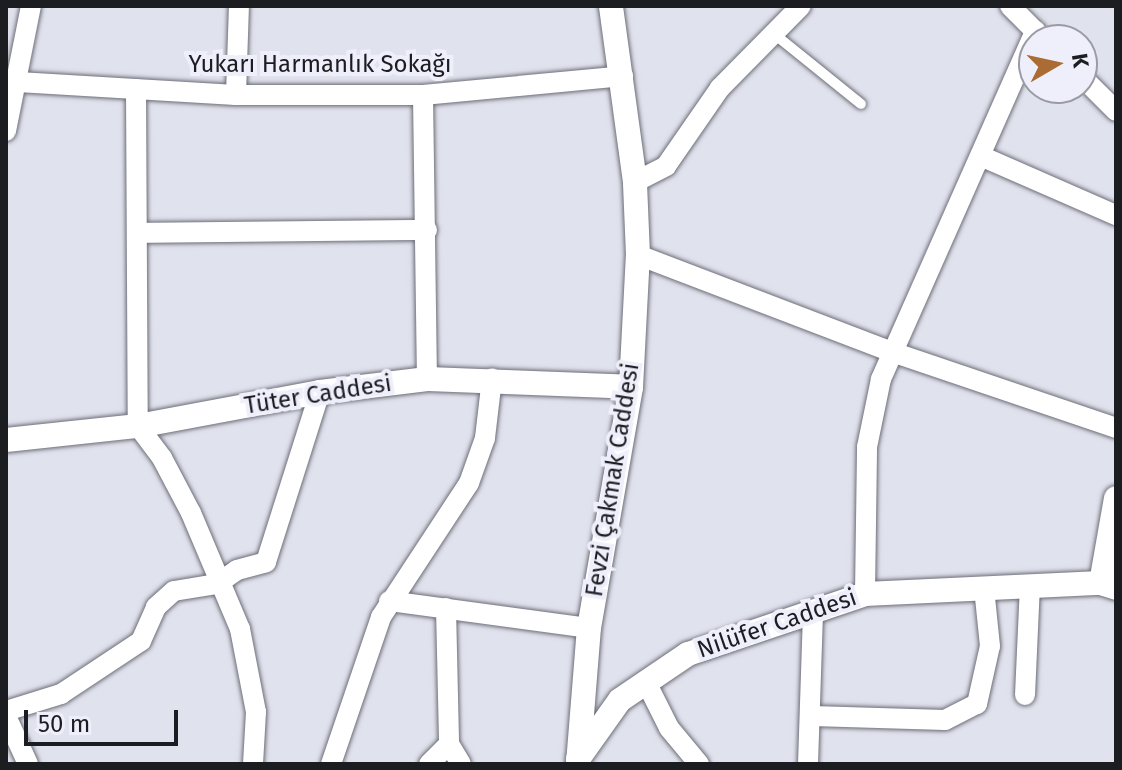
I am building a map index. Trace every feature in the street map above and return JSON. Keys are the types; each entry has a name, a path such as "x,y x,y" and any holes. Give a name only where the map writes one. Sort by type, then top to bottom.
{"street":[{"path":"6,131 31,6"},
{"path":"236,95 239,6"},
{"name":"Fevzi Çakmak Caddesi","path":"574,762 589,628 631,387 638,255 635,182 623,76 611,6"},
{"path":"635,182 666,166 720,88 771,32 801,6"},
{"path":"1010,6 1028,24"},
{"name":"Yukarı Harmanlık Sokağı","path":"18,82 236,95 423,95 623,76"},
{"path":"865,594 867,447 892,352 1018,83"},
{"path":"136,89 138,426 162,458 191,513 242,643 256,712 253,764"},
{"path":"1098,93 1116,111"},
{"path":"423,95 427,379"},
{"path":"983,157 1116,215"},
{"path":"137,233 427,230"},
{"path":"638,255 892,352 1116,428"},
{"path":"331,764 389,601 469,483 485,438 492,378"},
{"name":"Tüter Caddesi","path":"6,440 138,426 320,392 427,379 492,378 631,387"},
{"path":"28,764 6,713 61,694 141,641 156,607 174,591 217,584 237,570 266,562 320,392"},
{"path":"1108,585 1116,498"},
{"name":"Nilüfer Caddesi","path":"574,762 620,700 688,654 865,594 1108,585"},
{"path":"1025,695 1030,586"},
{"path":"812,716 945,720 977,704 990,646 984,588"},
{"path":"389,601 589,628"},
{"path":"446,608 449,744 461,764"},
{"path":"808,764 812,716 813,612"},
{"path":"646,682 669,728 699,764"},
{"path":"429,764 449,744"}],"lane":[{"path":"771,32 861,104"}]}
